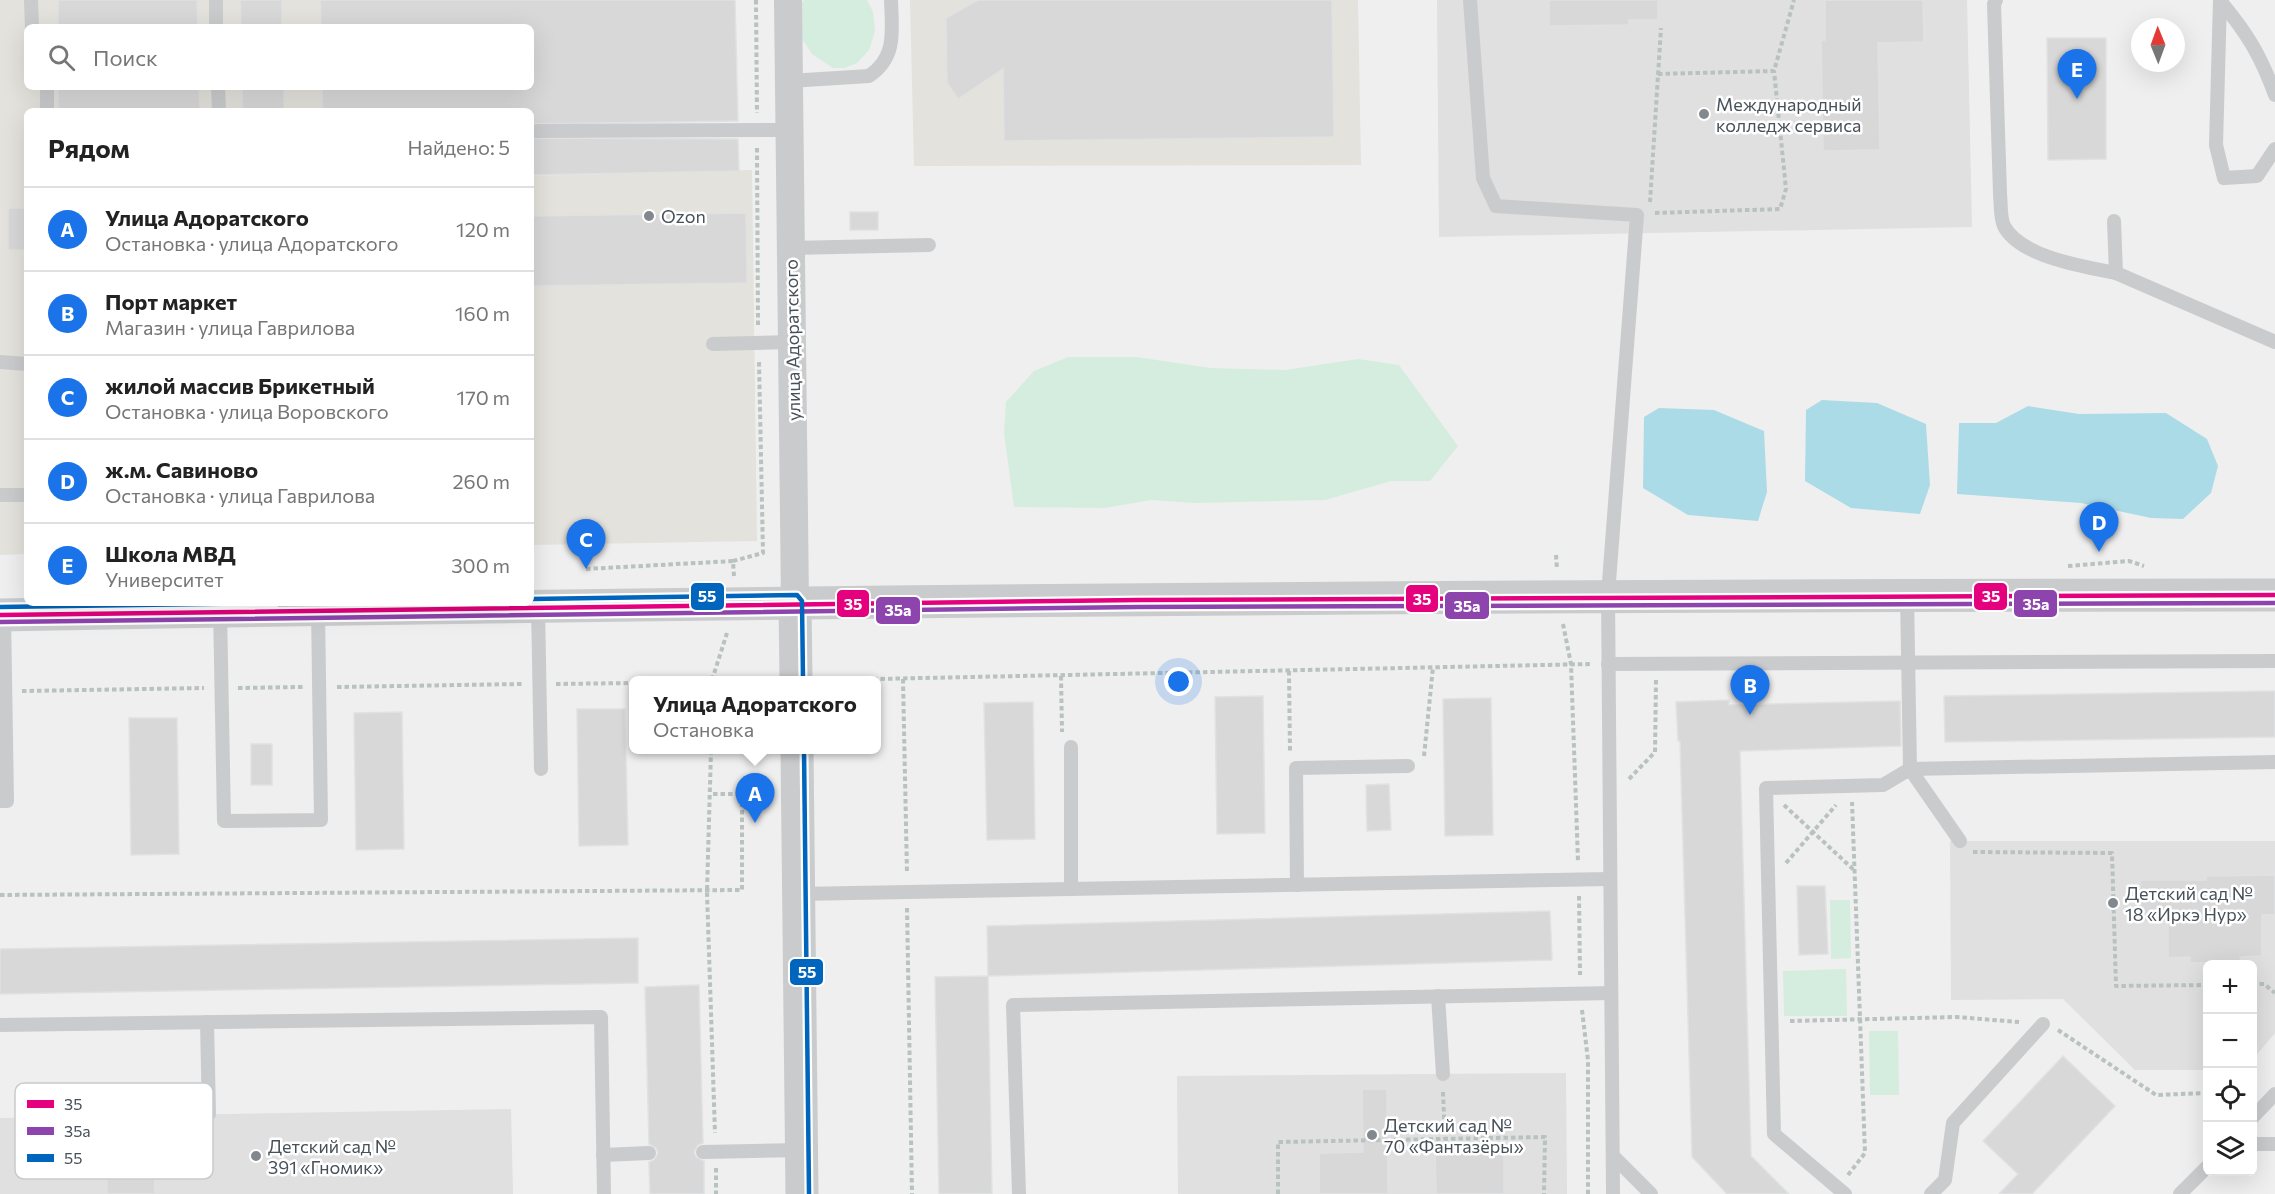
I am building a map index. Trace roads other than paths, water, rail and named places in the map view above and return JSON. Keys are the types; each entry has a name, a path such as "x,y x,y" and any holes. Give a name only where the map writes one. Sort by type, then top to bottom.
{"street":[{"name":"улица Адоратского","path":"788,0 796,676"},
{"path":"534,606 1608,595 2275,595"},
{"path":"17,612 220,607 318,609 385,606"},
{"path":"797,754 802,1194"}],"lane":[{"path":"31,0 32,24"},
{"path":"216,0 216,24"},
{"path":"789,81 869,76 880,69 889,58 892,29 891,0"},
{"path":"1470,0 1483,177 1496,206 1637,215 1608,595 1613,1194"},
{"path":"1995,0 1994,28 2003,225 2018,242 2060,262 2116,273 2275,342"},
{"path":"2221,1 2244,29 2259,56 2275,95"},
{"path":"2221,1 2216,145 2224,178 2257,176 2275,149"},
{"path":"47,90 47,108"},
{"path":"218,90 219,108"},
{"path":"536,131 789,129"},
{"path":"2114,221 2116,273"},
{"path":"791,248 929,245"},
{"path":"713,344 792,342"},
{"path":"0,362 24,364"},
{"path":"0,495 24,495"},
{"path":"1907,596 1910,769 1960,841"},
{"path":"538,606 541,769"},
{"path":"220,607 224,821 321,820 318,609"},
{"path":"0,801 7,801 17,612"},
{"path":"1608,664 2275,661"},
{"path":"1071,747 1071,890"},
{"path":"1841,1191 1774,1134 1766,788 1883,785 1910,769 2275,762"},
{"path":"1297,885 1296,768 1408,766"},
{"path":"798,894 1610,879"},
{"path":"1019,1194 1013,1005 1611,993"},
{"path":"1438,996 1443,1074"},
{"path":"0,1025 601,1017 604,1194"},
{"path":"207,1022 208,1083"},
{"path":"1931,1194 1945,1180 1953,1123 2043,1024"},
{"path":"2257,1114 2275,1094"},
{"path":"2257,1144 2275,1144"},
{"path":"710,1152 801,1150"},
{"path":"603,1155 649,1154"},
{"path":"1612,1156 1651,1194"},
{"path":"2181,1194 2203,1171"}],"water":[{"path":"1822,400 1877,403 1926,424 1930,485 1920,514 1851,508 1805,481 1806,410"},
{"path":"2028,406 2079,414 2166,413 2207,439 2218,466 2211,493 2183,519 2151,518 2081,503 1957,494 1959,423 1996,423"},
{"path":"1659,408 1714,410 1764,431 1767,492 1758,521 1688,515 1643,488 1644,417"}],"place":[{"name":"Школа МВД","path":"2077,99"},
{"name":"Международный колледж сервиса","path":"1704,114"},
{"name":"Ozon","path":"649,216"},
{"name":"ж.м. Савиново","path":"2099,552"},
{"name":"жилой массив Брикетный","path":"586,569"},
{"name":"Порт маркет","path":"1750,715"},
{"name":"Улица Адоратского","path":"755,823"},
{"name":"Детский сад № 18 «Иркэ Нур»","path":"2113,903"},
{"name":"Детский сад № 70 «Фантазёры»","path":"1372,1135"},
{"name":"Детский сад № 391 «Гномик»","path":"256,1156"}]}
